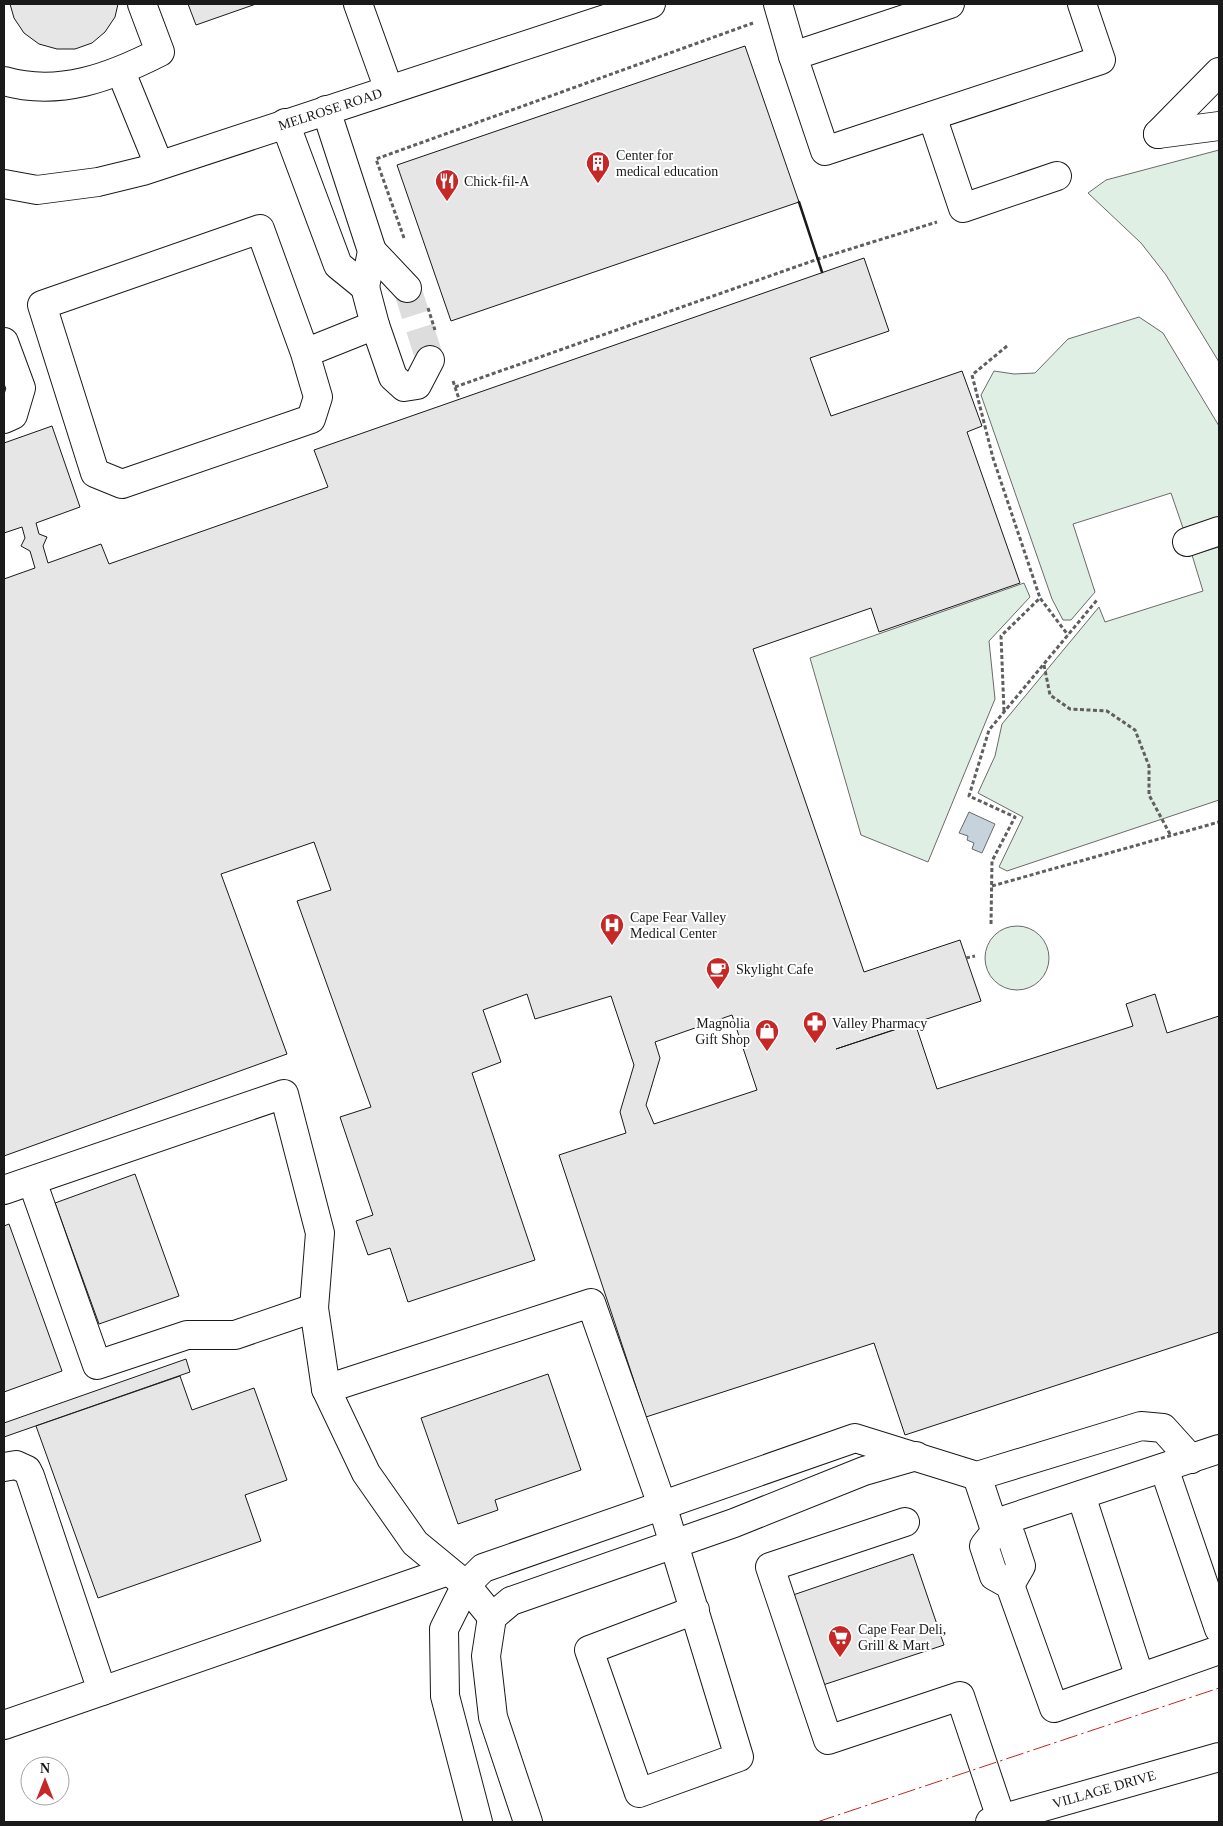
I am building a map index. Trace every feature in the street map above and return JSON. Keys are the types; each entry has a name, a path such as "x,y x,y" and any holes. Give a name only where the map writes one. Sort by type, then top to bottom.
{"street":[{"path":"4,80 34,87 65,86 100,79 121,72 160,52 142,4"},
{"path":"358,4 389,90"},
{"name":"MELROSE ROAD","path":"4,184 37,190 98,182 159,165 651,4"},
{"path":"793,56 950,4"},
{"path":"779,9 826,151 1101,60 1082,4"},
{"path":"121,72 159,165"},
{"path":"1219,72 1158,134 1219,126"},
{"path":"326,110 372,251 416,296"},
{"path":"932,116 963,208 1057,176"},
{"path":"285,123 338,265 365,287"},
{"path":"260,229 305,352 318,397 311,420 122,484 95,473 42,305 260,229"},
{"path":"372,251 365,287 393,377 404,387 417,385 430,360"},
{"path":"305,352 376,325"},
{"path":"4,342 21,388 14,415 4,419"},
{"path":"1188,542 1219,531"},
{"path":"4,1190 284,1094 320,1233 314,1308 326,1389 366,1472 415,1543 457,1578 492,1617"},
{"path":"32,1180 97,1365 187,1335 235,1335 314,1308"},
{"path":"326,1389 591,1303 662,1505 739,1757 639,1794 589,1650 694,1610"},
{"path":"4,1725 102,1691 457,1578 855,1438 977,1476 1142,1426 1163,1428 1191,1459"},
{"path":"994,1528 1081,1495 1219,1449"},
{"path":"528,1822 493,1716 486,1656 492,1617 511,1601 734,1523 864,1472 916,1456"},
{"path":"4,1467 16,1465 27,1470 30,1476 102,1691"},
{"path":"1164,1468 1219,1629"},
{"path":"977,1476 994,1528 1011,1536 1021,1566 1010,1585 1054,1708 1219,1650"},
{"path":"1081,1495 1140,1678"},
{"path":"905,1522 770,1567 828,1740 960,1696 995,1820"},
{"path":"457,1578 444,1629 445,1696 478,1822"},
{"name":"VILLAGE DRIVE","path":"995,1820 1219,1757"}],"path":[{"path":"404,240 376,159 779,9"},
{"path":"455,387 818,259 946,219"},
{"path":"416,296 436,331"},
{"path":"1007,346 972,375 993,458 1040,598 1068,635"},
{"path":"452,378 459,400"},
{"path":"1004,712 1002,636 1040,598"},
{"path":"991,924 992,861 1015,817 969,796 989,730 1097,600"},
{"path":"1044,664 1050,695 1070,709 1107,712 1135,730 1149,766 1149,795 1171,836"},
{"path":"992,886 1219,822"},
{"path":"966,958 975,956"}],"green space":[{"path":"1219,150 1219,362 1166,275 1141,243 1088,193 1106,180"},
{"path":"1139,317 1163,333 1219,426 1219,517 1183,528 1171,493 1073,524 1095,592 1071,620 1063,620 1052,599 981,395 994,371 1014,374 1035,373 1068,339"},
{"path":"1219,547 1219,800 1007,871 999,867 1023,817 978,793 995,756 1002,724 1099,607 1105,622 1203,591 1192,555"},
{"path":"1024,583 1030,597 989,641 995,699 928,862 861,835 810,658"},
{"path":"1011,926 1023,926 1040,935 1047,946 1049,958 1047,970 1040,981 1023,990 1011,990 999,985 990,976 985,964 985,952 990,940 999,931"}],"shaded area":[{"path":"969,812 995,824 982,853 972,849 974,843 967,840 968,836 959,833"}],"building":[{"path":"10,4 118,4 115,17 105,32 92,43 75,49 57,49 39,44 24,33 14,18"},
{"path":"188,4 256,4 196,25"},
{"name":"Center for medical education","path":"745,46 799,202 451,321 397,165"},
{"path":"864,258 889,331 810,358 831,416 962,371 982,426 967,432 1020,583 879,632 871,608 753,649 864,972 960,940 981,1001 836,1049 915,1023 937,1089 1133,1026 1126,1004 1155,994 1167,1033 1219,1016 1219,1332 905,1435 874,1343 646,1417 559,1155 626,1133 620,1112 634,1065 611,996 535,1019 527,994 483,1010 501,1062 472,1073 535,1260 408,1302 390,1248 368,1255 356,1221 373,1215 340,1117 371,1107 297,901 331,890 314,842 221,874 287,1054 4,1156 4,579 35,568 30,551 21,546 25,538 22,527 4,533 4,443 52,426 80,507 36,523 39,534 47,537 43,546 48,563 101,544 109,564 328,487 314,450","holes":["732,1015 757,1090 654,1124 646,1105 660,1058 655,1042"]},
{"path":"135,1174 179,1296 99,1324 55,1203"},
{"path":"9,1224 62,1371 4,1392 4,1226"},
{"path":"186,1359 190,1372 4,1437 4,1423"},
{"path":"548,1374 581,1470 495,1500 498,1510 458,1524 421,1418"},
{"path":"180,1376 192,1410 254,1388 287,1480 245,1495 261,1541 98,1598 36,1426"},
{"path":"913,1554 944,1645 823,1685 793,1595"}],"tunnel":[{"path":"407,288 430,360"}],"wall":[{"path":"799,202 822,272"}],"power":[{"path":"817,1822 1219,1688"}],"place":[{"name":"Center for medical education","path":"598,184"},
{"name":"Chick-fil-A","path":"447,202"},
{"name":"Cape Fear Valley Medical Center","path":"612,946"},
{"name":"Skylight Cafe","path":"718,990"},
{"name":"Valley Pharmacy","path":"815,1044"},
{"name":"Magnolia Gift Shop","path":"767,1052"},
{"name":"Cape Fear Deli, Grill & Mart","path":"840,1658"}]}
